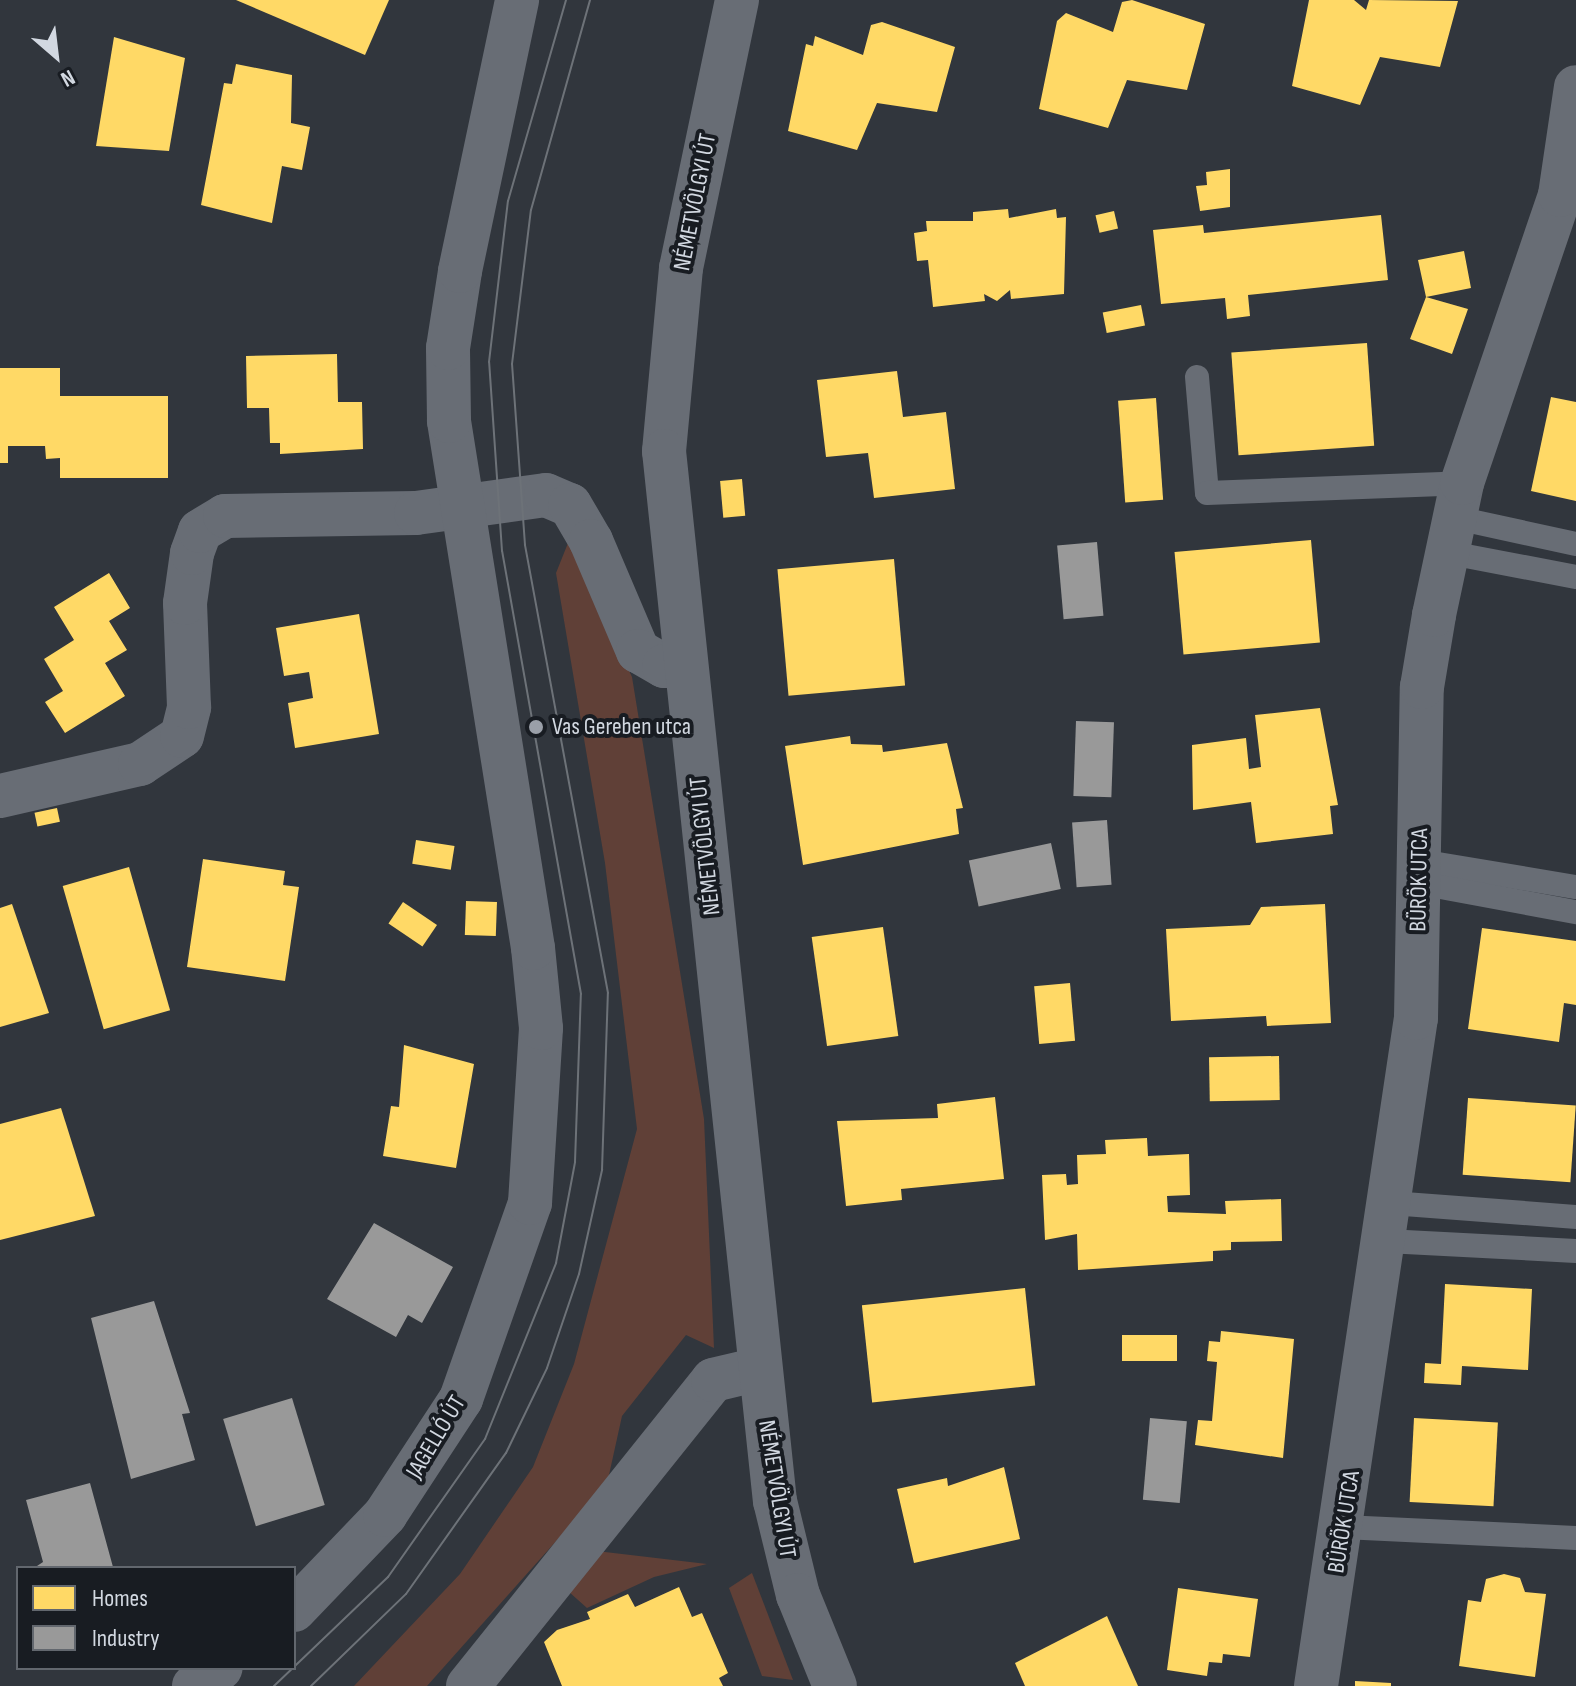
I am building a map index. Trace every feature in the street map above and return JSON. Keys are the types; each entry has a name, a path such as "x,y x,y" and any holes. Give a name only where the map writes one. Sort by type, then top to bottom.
{"street":[{"path":"460,509 448,348 517,0"},
{"name":"NÉMETVÖLGYI ÚT","path":"737,0 681,268 664,451 759,1369 783,1542 835,1686"},
{"name":"BÜRÖK UTCA","path":"1316,1686 1389,1222 1416,1018 1422,687 1453,518 1560,195 1576,87"},
{"path":"0,796 140,764 182,736 189,707 186,591 192,553 213,520 270,511 460,509 546,495 570,505 638,651 664,666 686,664"},
{"name":"JAGELLÓ ÚT","path":"296,1608 357,1550 424,1460 488,1337 522,1230 538,1134 541,1028 460,509"},
{"path":"468,1686 713,1380 759,1369"},
{"path":"194,1686 218,1670"}],"lane":[{"path":"1197,377 1207,493 1453,518 1576,544"},
{"path":"1453,518 1576,577"},
{"path":"1419,872 1576,887"},
{"path":"1419,872 1576,912"},
{"path":"1389,1222 1576,1217"},
{"path":"1389,1222 1576,1251"},
{"path":"1343,1527 1576,1538"}],"shaded area":[{"path":"568,543 632,677 704,1119 714,1348 686,1335 622,1416 607,1484 427,1686 354,1686 460,1574 533,1467 574,1364 637,1129 605,863 556,573"},
{"path":"584,1551 707,1564 654,1577 587,1608 559,1583"},
{"path":"752,1573 793,1680 762,1676 729,1588"}],"building: Homes":[{"path":"236,0 389,0 365,55"},
{"path":"1132,0 1205,24 1187,90 1127,80 1108,128 1039,109 1057,21 1066,13 1113,32 1122,2"},
{"path":"1309,0 1354,0 1366,10 1369,0 1458,1 1440,67 1380,57 1360,105 1292,86"},
{"path":"882,22 955,47 937,112 877,103 857,150 788,131 806,44 813,46 815,36 863,55 871,25"},
{"path":"114,37 185,58 169,151 96,146"},
{"path":"236,64 292,75 291,123 310,127 302,170 282,166 272,223 201,205 224,83 232,84"},
{"path":"1230,169 1230,207 1200,211 1196,186 1207,185 1206,172"},
{"path":"1008,209 1009,218 1056,209 1057,218 1066,217 1064,294 1011,299 1010,290 997,301 984,294 985,301 933,307 928,260 917,261 914,233 927,231 926,221 973,221 973,212"},
{"path":"1114,211 1118,229 1100,233 1095,215"},
{"path":"1381,215 1388,280 1248,295 1250,316 1227,319 1225,298 1161,304 1153,230 1203,225 1204,233"},
{"path":"1464,251 1471,288 1426,297 1418,260"},
{"path":"1426,297 1468,309 1452,354 1410,339"},
{"path":"1141,305 1145,326 1107,333 1103,312"},
{"path":"1367,343 1374,446 1239,455 1231,352"},
{"path":"337,354 338,402 362,402 363,449 280,454 280,443 270,443 269,408 247,408 246,356"},
{"path":"0,368 60,368 60,396 168,396 168,478 60,478 60,458 46,459 45,446 8,446 8,463 0,463"},
{"path":"897,371 903,417 946,412 955,489 874,498 868,453 826,457 817,380"},
{"path":"1551,397 1576,402 1576,501 1531,491"},
{"path":"1156,398 1163,500 1125,502 1118,401"},
{"path":"742,479 745,516 723,518 720,481"},
{"path":"1311,540 1320,643 1183,655 1175,552"},
{"path":"894,559 905,686 789,696 777,569"},
{"path":"109,573 130,608 109,621 127,650 105,663 125,696 65,733 45,702 63,691 44,659 74,640 54,607"},
{"path":"359,614 379,734 295,748 288,703 313,698 309,672 284,676 276,628"},
{"path":"1320,708 1338,805 1330,806 1333,834 1256,843 1251,802 1193,810 1192,745 1246,738 1249,769 1261,767 1255,715"},
{"path":"850,736 851,744 882,745 883,752 947,743 963,808 956,809 959,834 803,865 785,746"},
{"path":"57,808 60,822 37,826 35,813"},
{"path":"416,840 455,846 451,870 412,864"},
{"path":"203,859 285,871 283,885 299,887 285,981 187,967"},
{"path":"129,867 170,1010 104,1029 63,886"},
{"path":"466,901 497,902 496,936 465,935"},
{"path":"403,902 437,925 422,946 388,924"},
{"path":"12,904 49,1013 0,1027 0,908"},
{"path":"1325,904 1331,1023 1267,1026 1266,1016 1171,1021 1166,929 1250,925 1261,907"},
{"path":"883,927 898,1036 827,1046 812,937"},
{"path":"1482,928 1576,941 1576,1005 1564,1003 1559,1042 1468,1029"},
{"path":"1070,983 1075,1041 1039,1044 1034,986"},
{"path":"404,1045 474,1064 456,1168 383,1156 391,1106 399,1107"},
{"path":"1279,1056 1280,1100 1210,1101 1209,1057"},
{"path":"995,1097 1004,1179 901,1189 902,1200 846,1206 837,1121 938,1118 937,1104"},
{"path":"1468,1098 1576,1106 1570,1182 1463,1175"},
{"path":"61,1108 95,1216 0,1240 0,1124"},
{"path":"1147,1138 1148,1156 1189,1154 1190,1195 1167,1196 1168,1212 1226,1214 1225,1201 1281,1199 1282,1241 1231,1242 1231,1250 1213,1251 1213,1261 1078,1270 1077,1234 1045,1240 1042,1175 1066,1174 1067,1185 1078,1184 1077,1155 1106,1154 1105,1140"},
{"path":"1445,1284 1532,1289 1528,1370 1462,1366 1461,1385 1424,1383 1425,1363 1441,1364"},
{"path":"1025,1288 1035,1385 872,1403 862,1305"},
{"path":"1221,1331 1294,1339 1283,1458 1195,1445 1198,1420 1212,1421 1217,1362 1207,1361 1209,1341 1220,1342"},
{"path":"1122,1335 1177,1335 1177,1361 1122,1361"},
{"path":"1414,1418 1498,1422 1493,1506 1410,1502"},
{"path":"1004,1467 1020,1539 914,1563 897,1489 947,1478 948,1486"},
{"path":"1504,1574 1520,1578 1525,1592 1546,1594 1535,1677 1459,1666 1468,1600 1481,1602 1486,1579"},
{"path":"679,1587 692,1617 702,1613 728,1673 719,1678 723,1686 562,1686 544,1642 557,1630 590,1619 587,1612 628,1594 635,1607"},
{"path":"1178,1588 1258,1599 1250,1657 1223,1654 1222,1663 1209,1662 1207,1676 1167,1670"},
{"path":"1107,1616 1138,1686 1025,1686 1015,1663"},
{"path":"1355,1681 1391,1683 1391,1686 1355,1686"}],"building: Industry":[{"path":"1097,542 1103,616 1064,619 1057,545"},
{"path":"1076,721 1114,722 1111,797 1073,796"},
{"path":"1107,820 1112,885 1077,887 1072,822"},
{"path":"1051,843 1061,889 979,906 969,860"},
{"path":"374,1223 453,1267 422,1323 408,1315 396,1337 327,1299"},
{"path":"154,1301 190,1413 182,1414 195,1460 131,1479 91,1318"},
{"path":"292,1398 325,1505 256,1526 223,1419"},
{"path":"1150,1418 1187,1421 1180,1503 1143,1500"},
{"path":"90,1483 113,1566 37,1566 43,1562 26,1500"}],"tram line":[{"path":"296,1665 388,1577 485,1439 556,1263 575,1162 581,994 502,551 489,362 508,201 566,0"},
{"path":"311,1686 406,1594 506,1453 547,1368 579,1274 602,1170 608,993 525,545 512,364 531,210 590,0"},
{"path":"274,1686 291,1670"}],"place":[{"name":"Vas Gereben utca","path":"536,727"}]}
